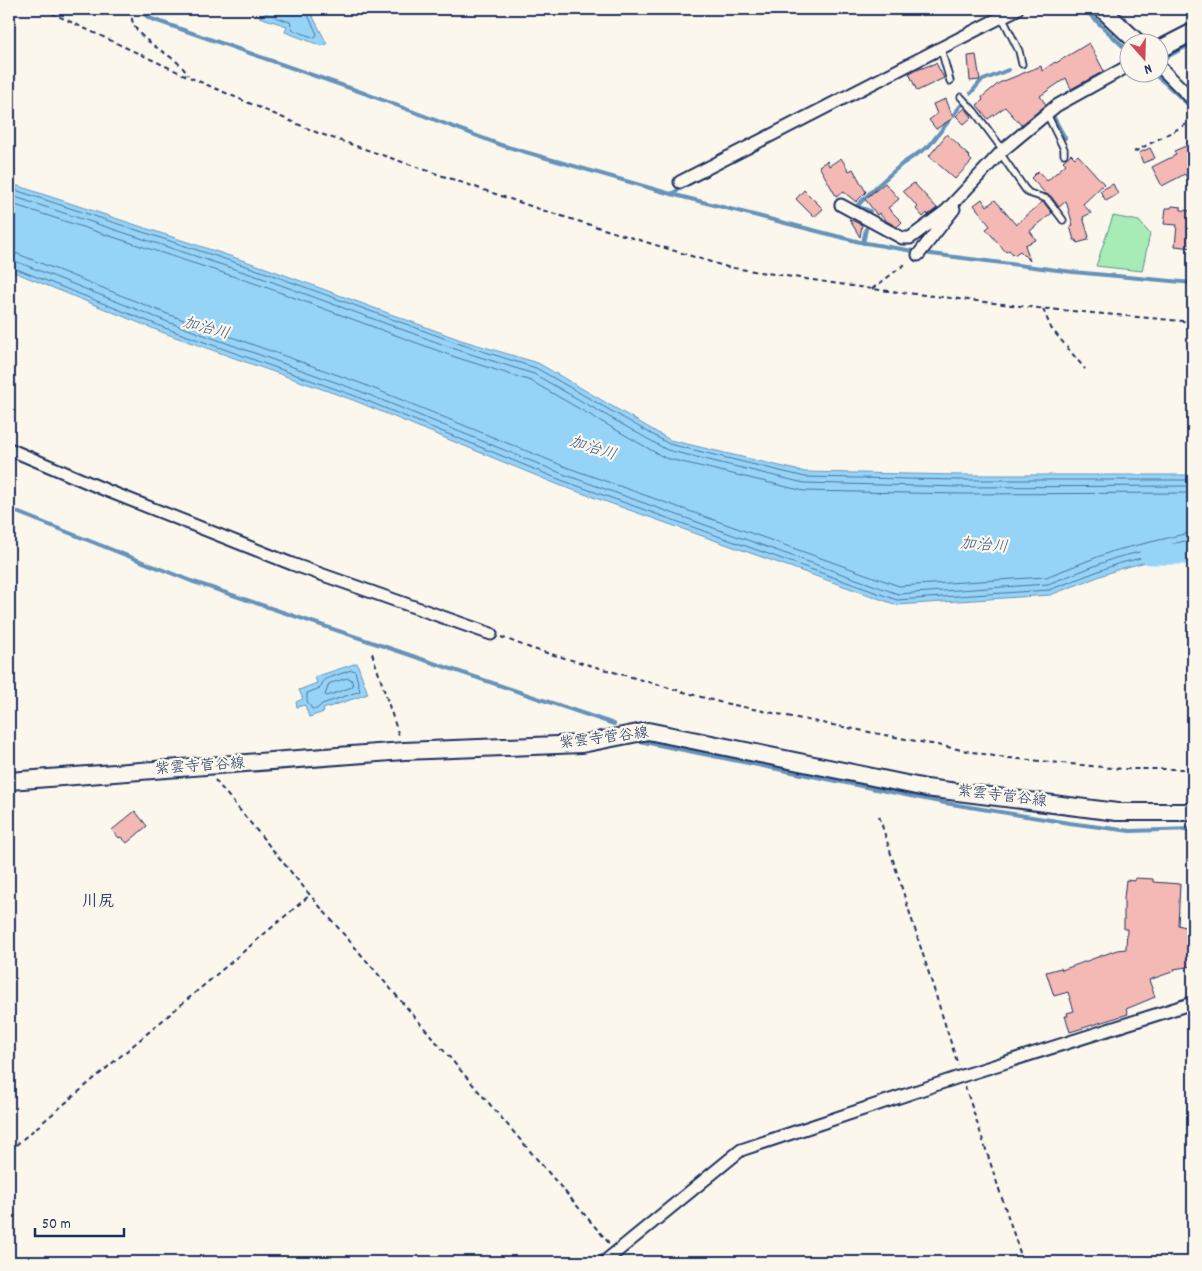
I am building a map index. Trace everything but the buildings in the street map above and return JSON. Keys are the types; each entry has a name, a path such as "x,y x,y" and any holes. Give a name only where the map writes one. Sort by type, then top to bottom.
{"main road":[{"path":"1102,9 1126,32"},
{"path":"1170,44 1193,32"},
{"name":"紫雲寺菅谷線","path":"9,781 404,751 582,744 648,730 926,788 1117,812 1193,812"}],"street":[{"path":"680,182 1017,9"},
{"path":"841,204 902,238 910,238 946,211 1002,152 1056,106 1120,71"},
{"path":"1170,77 1193,100"},
{"path":"921,251 954,210 958,198"},
{"path":"9,449 108,491 292,564 490,634"},
{"path":"604,1262 741,1150 962,1076 1193,1003"}],"lane":[{"path":"1002,16 1019,51 1022,64"},
{"path":"941,49 950,80"},
{"path":"961,97 974,111 1025,189 1030,193 1047,199 1064,220"},
{"path":"1047,114 1064,149 1064,154"}],"path":[{"path":"43,9 189,77 318,133 579,221 727,267 872,289 1043,309 1193,322"},
{"path":"133,9 131,13 132,21 136,28 153,45 179,63 189,77"},
{"path":"1134,152 1189,123"},
{"path":"872,289 921,251"},
{"path":"1043,309 1051,328 1085,369"},
{"path":"490,634 533,649 719,702 812,721 999,756 1122,769 1193,769"},
{"path":"372,652 404,751"},
{"path":"204,766 310,895 616,1252"},
{"path":"879,816 1022,1262"},
{"path":"9,1151 310,895"}],"green space":[{"path":"1113,216 1139,221 1150,234 1142,271 1096,266"}],"water":[{"path":"274,9 309,9 327,44 322,46 285,32 287,26 259,17"},
{"path":"9,183 263,267 461,340 538,363 670,440 805,472 960,475 1193,475 1193,550 1119,569 1050,595 897,605 559,485 353,400 164,333 9,270"},
{"path":"357,663 368,694 323,709 324,712 309,717 305,705 297,707 296,702 303,699 299,690 317,683 315,677"}],"waterway":[{"path":"138,9 149,18 364,93 501,145 671,194 860,242 931,254 1073,272 1193,283"},
{"path":"1084,9 1120,43"},
{"path":"1170,55 1193,43"},
{"path":"971,93 981,81 1008,70"},
{"path":"1164,82 1193,109"},
{"path":"870,211 857,206 902,164 929,146 962,104"},
{"path":"1053,116 1065,138"},
{"path":"671,194 702,177"},
{"path":"863,243 866,229"},
{"path":"9,509 191,581 614,724"},
{"name":"加治川","path":"1150,554 1193,554"},
{"path":"639,741 945,803 1069,823 1130,831 1193,829"}],"district":[{"name":"川尻","path":"98,902"}]}
